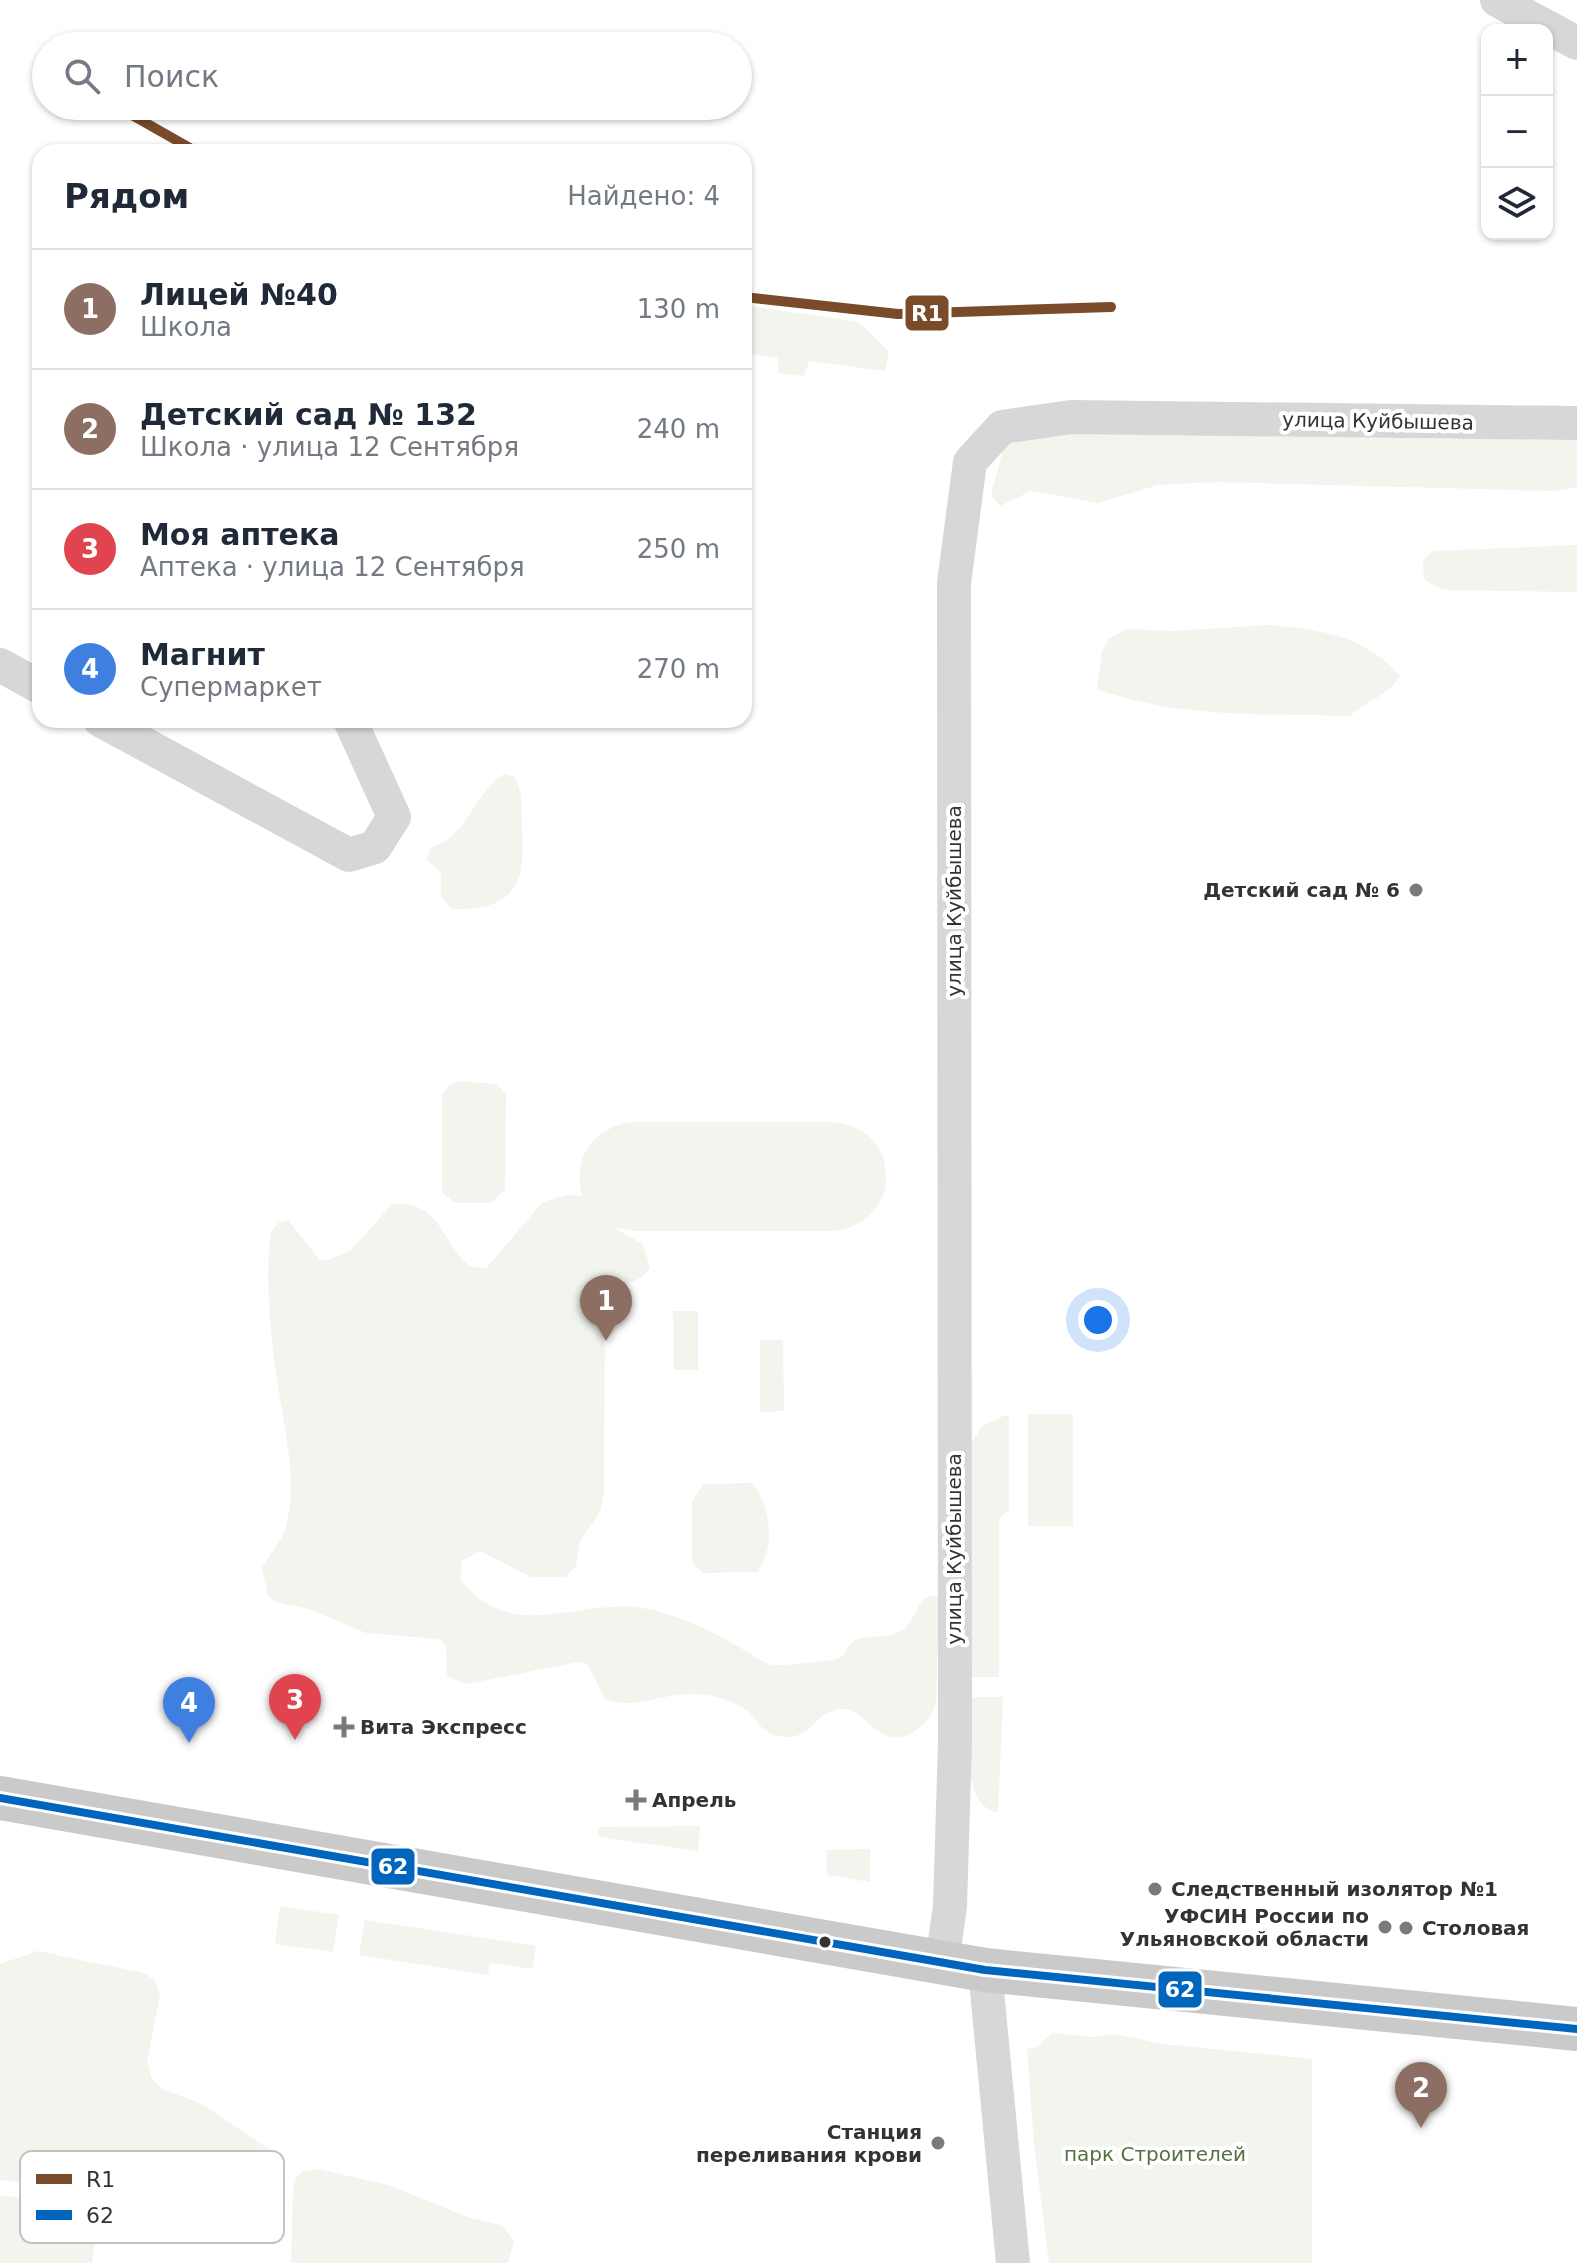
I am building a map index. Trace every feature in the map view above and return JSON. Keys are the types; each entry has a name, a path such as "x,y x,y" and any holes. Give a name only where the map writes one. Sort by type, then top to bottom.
{"main road":[{"path":"0,1798 985,1970 1577,2029"}],"street":[{"path":"1497,0 1577,43"},
{"name":"улица Куйбышева","path":"942,1963 950,1906 953,1821 953,629 955,564 970,462 1002,427 1071,417 1577,423"},
{"path":"0,665 32,683"},
{"path":"115,728 349,855 375,847 394,817 354,728"},
{"path":"985,1970 1013,2263"}],"green space":[{"path":"752,306 859,322 889,352 885,371 809,361 804,376 778,373 778,358 752,354"},
{"path":"1577,428 1577,487 1555,491 1218,482 1158,485 1098,503 1031,491 1000,506 991,495 1003,450 1023,430 1449,439"},
{"path":"1577,545 1577,592 1443,590 1425,580 1423,571 1426,557 1434,551"},
{"path":"1270,625 1307,629 1357,643 1372,651 1400,676 1390,688 1350,716 1191,710 1128,699 1097,689 1102,651 1109,639 1126,629 1173,631"},
{"path":"504,774 515,777 521,797 523,852 517,882 501,900 472,908 452,909 441,897 441,872 427,860 430,848 454,834 484,793"},
{"path":"459,1081 497,1084 506,1094 505,1189 491,1203 455,1203 442,1192 442,1095 451,1084"},
{"path":"632,1122 834,1122 857,1128 873,1140 883,1157 886,1176 883,1195 873,1211 857,1224 834,1231 634,1231 613,1227 643,1244 650,1268 639,1278 615,1289 605,1300 604,1492 600,1512 580,1541 576,1566 565,1577 531,1577 480,1551 462,1561 460,1579 480,1599 501,1610 523,1615 617,1607 642,1608 667,1614 703,1628 774,1665 840,1658 855,1640 888,1635 905,1628 920,1604 934,1595 939,1599 936,1702 926,1722 902,1737 882,1734 848,1710 830,1712 804,1732 787,1737 770,1733 741,1707 716,1697 684,1694 639,1702 616,1702 605,1699 588,1665 579,1662 466,1684 447,1676 446,1645 439,1639 366,1633 312,1610 276,1602 268,1596 262,1568 284,1532 291,1488 270,1321 268,1266 271,1232 279,1222 288,1220 319,1259 326,1261 351,1250 392,1204 407,1204 428,1213 471,1267 486,1268 543,1202 566,1195 582,1196 580,1169 589,1147 606,1131"},
{"path":"673,1311 698,1311 698,1370 674,1370"},
{"path":"760,1340 783,1340 784,1411 760,1412"},
{"path":"1028,1414 1073,1414 1073,1526 1028,1526"},
{"path":"1006,1415 1009,1417 1009,1509 999,1518 999,1677 971,1677 971,1444 982,1426"},
{"path":"752,1483 763,1503 769,1527 763,1562 757,1572 703,1573 692,1562 692,1501 704,1484"},
{"path":"970,1697 1003,1697 998,1813 985,1807 972,1781 968,1745"},
{"path":"700,1826 698,1851 599,1837 598,1827"},
{"path":"870,1849 870,1882 827,1875 826,1850"},
{"path":"280,1906 339,1915 333,1952 275,1944"},
{"path":"365,1920 536,1946 532,1969 490,1963 488,1975 359,1955"},
{"path":"38,1951 143,1973 155,1980 160,1995 147,2061 152,2079 162,2089 202,2104 269,2151 20,2151 20,2183 0,2180 0,1964"},
{"name":"парк Строителей","path":"1052,2033 1093,2037 1114,2034 1163,2044 1312,2059 1312,2263 1049,2263 1034,2144 1027,2049 1037,2047"},
{"path":"319,2169 388,2185 470,2218 502,2225 514,2241 508,2263 291,2263 296,2178 303,2171"},
{"path":"0,2195 20,2198 20,2243 95,2243 92,2263 0,2263"}],"transit line":[{"name":"R1","path":"141,120 183,144"},
{"name":"R1","path":"752,298 898,314 1111,307"},
{"name":"62","path":"0,1798 985,1970 1577,2029"}],"place":[{"name":"Детский сад № 6","path":"1416,890"},
{"name":"Лицей №40","path":"606,1341"},
{"name":"Вита Экспресс","path":"344,1727"},
{"name":"Моя аптека","path":"295,1740"},
{"name":"Магнит","path":"189,1743"},
{"name":"Апрель","path":"636,1800"},
{"name":"Следственный изолятор №1","path":"1155,1889"},
{"name":"УФСИН России по Ульяновской области","path":"1385,1927"},
{"name":"Столовая","path":"1406,1928"},
{"name":"Детский сад № 132","path":"1421,2128"},
{"name":"Станция переливания крови","path":"938,2143"}]}
